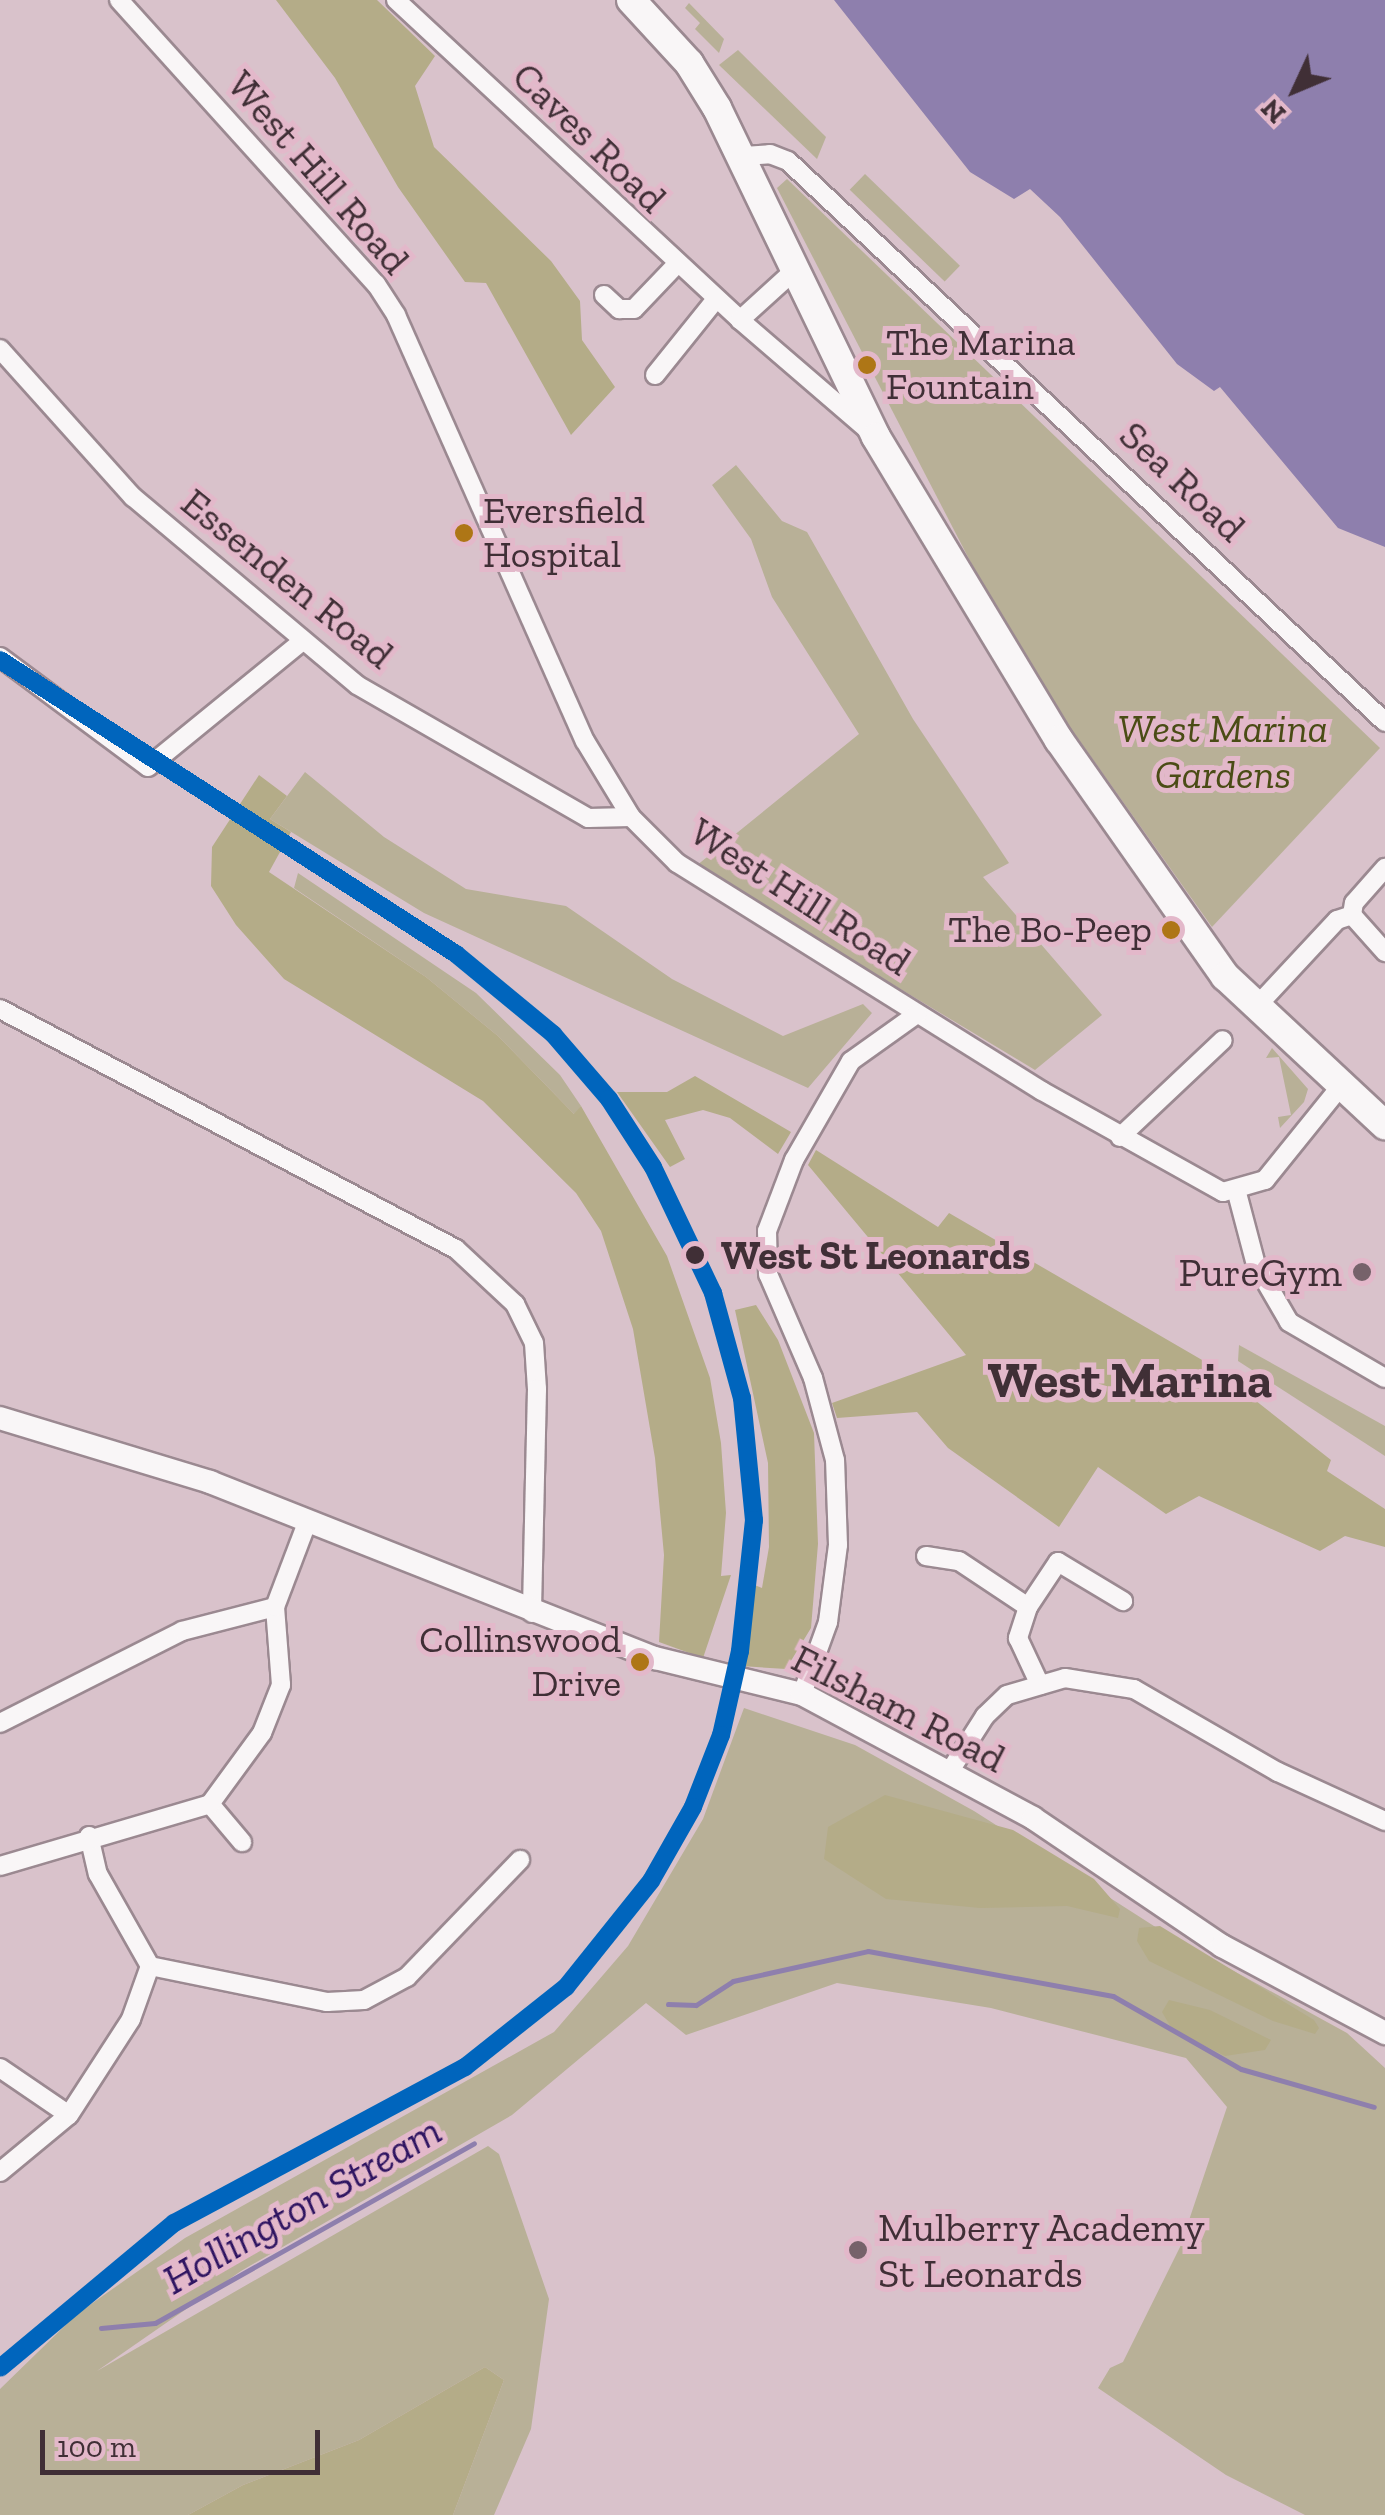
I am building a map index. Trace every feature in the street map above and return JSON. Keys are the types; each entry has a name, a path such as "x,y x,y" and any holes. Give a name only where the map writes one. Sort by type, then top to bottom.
{"highway":[{"path":"631,0 689,63 744,156 876,437 1059,740 1202,948 1256,1007 1385,1125"}],"street":[{"name":"West Hill Road","path":"119,0 374,281 396,315 585,741 631,816 677,864 917,1014 1201,1184 1237,1193"},
{"name":"Caves Road","path":"396,0 676,265 876,437"},
{"name":"Sea Road","path":"744,156 770,154 788,162 1385,722"},
{"path":"604,295 619,309 634,309 676,265"},
{"path":"740,320 796,269"},
{"path":"655,374 716,299"},
{"name":"Essenden Road","path":"0,350 133,497 301,642 358,684 588,818 631,816"},
{"path":"0,657 148,767 301,642"},
{"path":"1352,915 1354,903 1385,868"},
{"path":"1256,1007 1337,920 1352,915"},
{"path":"1352,915 1385,952"},
{"path":"0,1009 456,1249 514,1304 534,1343 537,1389 532,1613"},
{"path":"802,1694 828,1622 838,1545 830,1431 768,1274 767,1231 794,1160 851,1061 917,1014"},
{"path":"1120,1137 1223,1040"},
{"path":"1340,1087 1265,1180 1237,1193 1256,1265 1282,1313 1385,1378"},
{"name":"Filsham Road","path":"0,1418 210,1482 532,1613 698,1668 802,1694 1033,1818 1222,1946 1385,2033"},
{"path":"0,1866 88,1836 156,1825 210,1804 262,1733 281,1686 276,1607 308,1520"},
{"path":"926,1556 959,1561 1028,1606"},
{"path":"1040,1685 1018,1638 1028,1606 1058,1562 1123,1601"},
{"path":"0,1724 182,1631 276,1607"},
{"path":"948,1774 985,1716 1007,1695 1065,1678 1134,1689 1278,1772 1385,1821"},
{"path":"210,1804 242,1842"},
{"path":"88,1836 106,1889 150,1966 327,2002 364,2000 406,1977 520,1860"},
{"path":"0,2172 69,2115 131,2019 150,1966"},
{"path":"0,2068 69,2115"}],"green space":[{"path":"689,3 724,39 719,53 695,29 700,23 685,8"},
{"path":"738,50 826,137 817,159 719,65"},
{"path":"865,174 960,266 945,282 850,190"},
{"name":"West Marina Gardens","path":"787,179 1380,748 1212,927 1069,726 983,586 777,188"},
{"path":"736,465 782,521 807,532 913,719 1009,863 983,877 1102,1015 1035,1070 696,866 859,734 772,597 751,539 712,485"},
{"path":"305,772 384,837 466,889 566,906 672,979 783,1036 863,1004 872,1013 808,1088 424,913 270,819"},
{"path":"298,873 476,993 560,1075 581,1106 575,1115 498,1036 426,977 294,888"},
{"path":"1272,1048 1308,1089 1304,1102 1280,1128 1278,1117 1291,1115 1279,1057 1266,1058"},
{"path":"1239,1345 1385,1426 1385,1456 1238,1361"},
{"path":"744,1708 855,1745 974,1811 1168,1935 1347,2033 1385,2068 1385,2515 1305,2515 1226,2475 1098,2388 1110,2368 1123,2362 1180,2247 1227,2107 1186,2058 991,2008 837,1983 686,2035 646,2003 512,2115 241,2271 97,2371 488,2146 499,2154 549,2299 531,2429 494,2515 453,2515 504,2380 485,2367 359,2440 243,2485 188,2515 0,2515 0,2389 77,2314 185,2238 554,2032 628,1946 703,1819"}],"shaded area":[{"path":"276,0 377,0 435,56 415,86 434,147 551,261 580,301 582,340 615,387 571,435 486,283 465,282 398,187 335,78"},
{"path":"834,0 1385,0 1385,547 1338,528 1220,387 1214,391 1177,364 1060,217 1030,189 1014,199 970,172"},
{"path":"259,775 287,796 270,819 291,832 269,872 426,977 498,1036 574,1114 581,1106 667,1256 710,1378 721,1443 726,1513 721,1576 731,1575 703,1658 659,1642 664,1555 655,1458 633,1329 601,1231 576,1193 483,1101 284,979 236,925 211,886 212,847"},
{"path":"695,1076 791,1132 778,1154 730,1118 703,1110 665,1120 685,1159 670,1167 617,1092 667,1092"},
{"path":"816,1150 938,1227 949,1213 1209,1364 1331,1460 1327,1471 1385,1509 1385,1547 1345,1536 1320,1551 1199,1496 1166,1514 1098,1467 1059,1527 948,1448 917,1412 837,1418 832,1403 966,1355 808,1165"},
{"path":"756,1305 778,1340 814,1433 818,1544 811,1628 786,1669 741,1666 752,1584 762,1588 769,1547 768,1463 735,1310"},
{"path":"885,1795 1013,1830 1094,1879 1120,1909 1118,1918 1067,1906 980,1908 886,1899 824,1859 828,1827"},
{"path":"1160,1926 1314,2020 1319,2028 1315,2034 1273,2021 1149,1961 1137,1941 1139,1928"},
{"path":"1169,2000 1210,2010 1271,2040 1265,2050 1225,2056 1172,2029 1162,2012"},
{"path":"485,2367 504,2380 453,2515 188,2515 243,2485 359,2440"}],"waterway":[{"name":"Hollington Stream","path":"668,2004 696,2005 733,1981 868,1951 1113,1996 1241,2069 1374,2107"},
{"name":"Hollington Stream","path":"101,2328 155,2323 474,2143"}],"transit line":[{"path":"0,660 456,954 553,1034 609,1099 653,1167 713,1293 742,1398 754,1520 740,1651 721,1735 693,1807 651,1881 566,1987 465,2067 174,2223 0,2368"}],"place":[{"name":"The Marina Fountain","path":"867,365"},
{"name":"Eversfield Hospital","path":"464,533"},
{"name":"The Bo-Peep","path":"1171,930"},
{"name":"West St Leonards","path":"695,1255"},
{"name":"PureGym","path":"1362,1272"},
{"name":"Collinswood Drive","path":"640,1662"},
{"name":"Mulberry Academy St Leonards","path":"858,2250"}],"district":[{"name":"West Marina","path":"1130,1381"}]}
